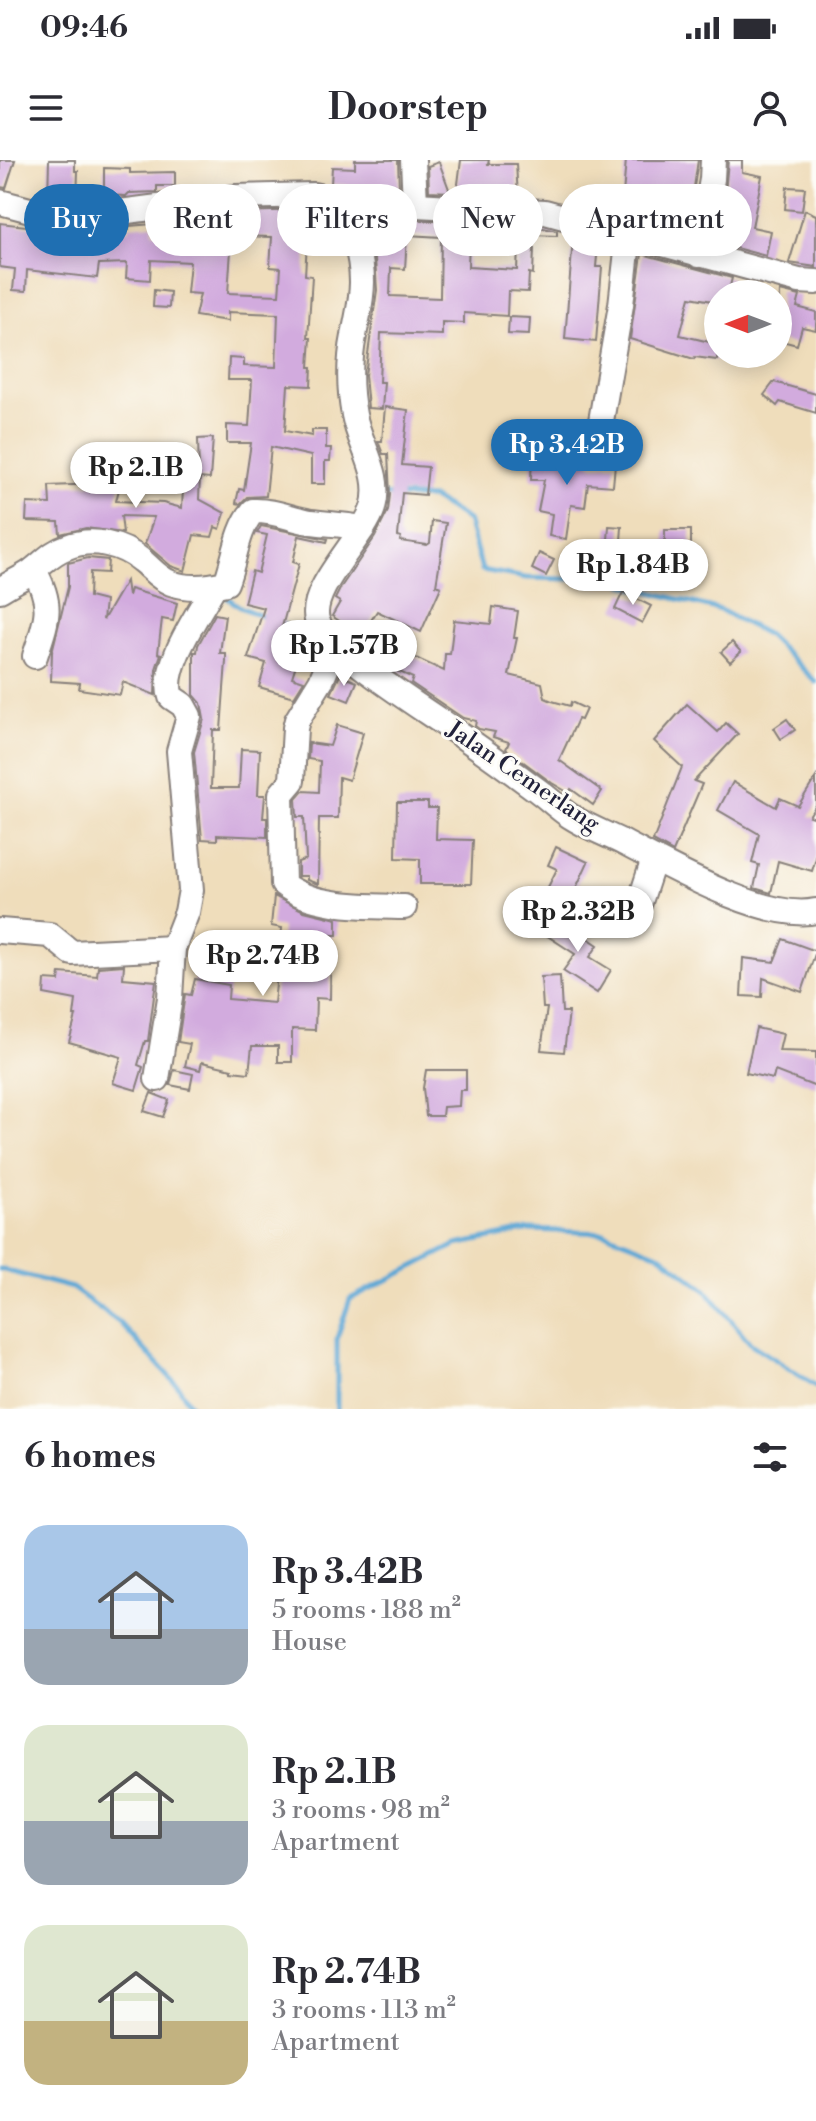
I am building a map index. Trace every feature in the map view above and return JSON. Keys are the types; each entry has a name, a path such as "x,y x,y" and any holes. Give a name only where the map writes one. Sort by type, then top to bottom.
{"street":[{"path":"413,160 414,184"},
{"path":"711,184 713,160"},
{"path":"0,202 45,214 81,217 236,197 277,196"},
{"path":"417,204 559,216"},
{"name":"Jalan Cemerlang","path":"358,256 362,281 353,338 351,390 355,417 375,473 376,493 373,508 363,528 319,595 317,621 337,643 386,684 466,738 571,816 731,894 765,907 816,911"},
{"path":"596,450 626,256"},
{"path":"703,256 799,281 816,282"},
{"path":"0,590 34,570 52,553 66,547 97,543 131,552 156,576 172,584 187,587 226,583 243,522 253,511 271,510 310,522 326,521 363,528"},
{"path":"34,570 46,596 48,614 35,656"},
{"path":"157,1079 170,998 173,948 187,912 191,890 179,751 189,716 183,705 171,697 168,683 180,648 214,586"},
{"path":"337,643 321,681 295,728 292,781 281,794 283,884 324,901 404,907"},
{"path":"637,911 654,859"},
{"path":"0,931 50,935 72,953 173,948"}],"building":[{"path":"0,160 15,160 6,188 0,187"},
{"path":"49,160 75,160 78,184 48,184"},
{"path":"355,160 398,160 399,184 331,184 332,167 355,168"},
{"path":"461,160 516,164 517,184 458,184"},
{"path":"626,160 698,160 694,184 624,184"},
{"path":"728,160 742,160 742,172 762,176 752,227 752,184 726,184"},
{"path":"439,162 447,184 433,184 433,191 429,191 428,166"},
{"path":"104,168 130,169 130,173 175,172 175,184 145,184 145,192 129,193 129,184 104,184"},
{"path":"787,187 805,188 802,211 785,209"},
{"path":"805,210 816,215 816,267 789,263"},
{"path":"261,211 277,211 277,256 306,256 305,275 312,276 308,338 311,338 311,386 288,385 285,431 312,436 312,430 326,430 326,448 331,448 330,461 325,461 325,484 311,484 311,456 271,447 266,496 247,497 240,504 236,503 239,489 244,490 251,443 227,443 227,425 249,426 252,380 228,380 229,358 244,359 244,366 276,367 278,314 228,312 228,321 195,316 200,294 187,293 190,262 151,260 150,280 126,278 127,263 99,264 97,278 27,270 26,291 13,290 15,269 0,267 0,223 24,226 24,256 129,256 129,226 145,225 145,256 231,256 228,293 279,295 281,268 270,267 272,237 261,237"},
{"path":"417,220 433,221 433,237 417,236"},
{"path":"752,227 771,231 766,256 752,252"},
{"path":"543,228 557,231 557,236 543,235"},
{"path":"374,256 406,256 405,269 391,268 390,296 440,298 441,256 468,256 468,267 517,270 518,256 534,256 528,292 508,291 507,316 464,313 464,323 442,322 442,335 381,333 379,382 384,382 382,409 368,408 365,375 377,290"},
{"path":"572,256 597,256 596,267 602,267 596,342 565,339"},
{"path":"642,256 732,278 704,280 704,300 690,297 680,335 704,341 704,358 694,359 630,339"},
{"path":"154,290 170,292 169,308 153,307"},
{"path":"792,294 800,296 797,307 816,312 816,330 802,327 797,345 792,344"},
{"path":"509,317 530,318 529,335 508,334"},
{"path":"774,382 816,394 816,413 780,402 777,406 764,395"},
{"path":"385,407 408,410 402,465 428,467 425,495 402,493 398,536 401,537 400,541 427,545 430,543 432,521 446,523 436,585 441,587 421,632 377,611 358,641 346,631 348,627 332,616 340,602 335,599 341,587 375,537 388,511 388,454 383,454 378,441 382,441"},
{"path":"213,438 210,479 200,478 199,499 225,513 220,529 215,527 212,537 194,535 185,571 171,566 145,544 154,517 121,516 123,533 86,528 60,534 59,522 26,521 27,503 50,504 49,486 97,484 103,460 125,466 116,501 163,503 182,508 184,470 199,471 198,439"},
{"path":"532,455 585,460 594,465 615,464 613,486 588,484 585,507 571,505 566,539 549,536 552,514 538,511 544,480 531,480"},
{"path":"261,526 328,539 327,542 299,536 293,562 299,564 279,638 302,646 292,677 304,681 294,697 259,687 266,663 248,658 264,608 244,603 252,571 258,573 267,535 257,533"},
{"path":"609,526 622,527 621,541 608,540"},
{"path":"665,530 691,530 691,554 676,554 676,548 665,548"},
{"path":"539,553 554,560 546,576 532,569"},
{"path":"88,558 108,560 107,573 90,572 89,597 105,601 103,620 126,581 128,596 130,589 177,603 173,621 162,619 155,695 123,682 120,695 79,689 80,683 51,681 52,652 68,587 68,563"},
{"path":"623,592 651,606 642,623 615,609"},
{"path":"493,607 518,611 514,638 517,638 509,675 542,683 545,698 570,706 571,702 586,709 559,760 602,791 593,805 571,789 569,793 552,783 506,749 509,742 493,737 495,732 479,729 475,726 476,721 463,718 411,683 413,678 395,670 403,652 444,671 445,654 450,654 454,620 491,624"},
{"path":"215,614 225,616 220,653 226,653 226,661 221,730 213,730 211,788 239,788 241,749 260,750 258,795 265,795 263,818 267,818 267,837 217,835 217,840 202,839 194,752 204,719 201,703 194,695 194,652 197,652"},
{"path":"732,642 741,652 730,662 721,652"},
{"path":"340,675 357,682 349,701 331,694"},
{"path":"687,704 718,732 726,723 738,734 694,781 702,784 673,852 653,841 682,767 654,741"},
{"path":"787,719 795,730 781,739 774,728"},
{"path":"337,725 363,733 349,780 339,777 338,818 319,818 318,884 307,880 307,876 298,876 298,862 306,859 304,817 297,817 296,799 303,791 319,792 320,761 308,759 309,743 330,746"},
{"path":"816,777 816,805 809,816 816,818 816,858 812,871 778,861 771,893 754,888 759,865 752,863 759,834 718,810 733,782 776,807 780,798 798,806"},
{"path":"397,802 428,802 428,808 437,808 436,839 473,840 471,884 420,884 420,859 396,858"},
{"path":"556,847 588,862 576,888 622,913 626,921 623,928 547,889 557,869 548,865"},
{"path":"274,896 304,911 337,919 337,935 331,935 330,999 316,998 315,1030 292,1029 292,1062 278,1062 278,1046 252,1046 249,1073 202,1062 200,1070 185,1066 190,1044 178,1042 185,994 191,995 195,979 229,985 228,999 274,1003 282,928 271,926"},
{"path":"552,914 598,945 590,957 611,970 597,993 563,971 575,954 543,933"},
{"path":"783,939 816,951 802,992 763,978 762,997 741,996 743,958 774,962"},
{"path":"124,965 123,978 156,981 148,1041 145,1041 138,1065 143,1067 136,1090 113,1083 121,1057 69,1042 76,1016 76,1000 44,994 45,980 59,981 60,973 97,976 98,967"},
{"path":"560,976 562,1012 569,1012 564,1052 541,1050 547,1008 543,1008 541,977"},
{"path":"756,1028 783,1034 779,1051 816,1052 816,1087 775,1071 773,1079 746,1073"},
{"path":"174,1070 193,1074 190,1089 170,1085"},
{"path":"426,1070 466,1070 466,1090 460,1090 459,1106 443,1107 442,1116 426,1116 423,1088"},
{"path":"151,1093 169,1100 163,1117 144,1111"}],"waterway":[{"path":"381,495 432,498 468,520 482,570 526,578 568,579 600,575 632,587 720,610 768,635 816,682"},
{"path":"221,593 240,607 268,619"},
{"path":"277,623 308,632 310,626"},
{"path":"337,1409 337,1338 350,1299 456,1245 531,1230 605,1233 659,1254 706,1290 751,1344 816,1386"},
{"path":"0,1269 72,1288 120,1323 178,1386 193,1409"}]}
